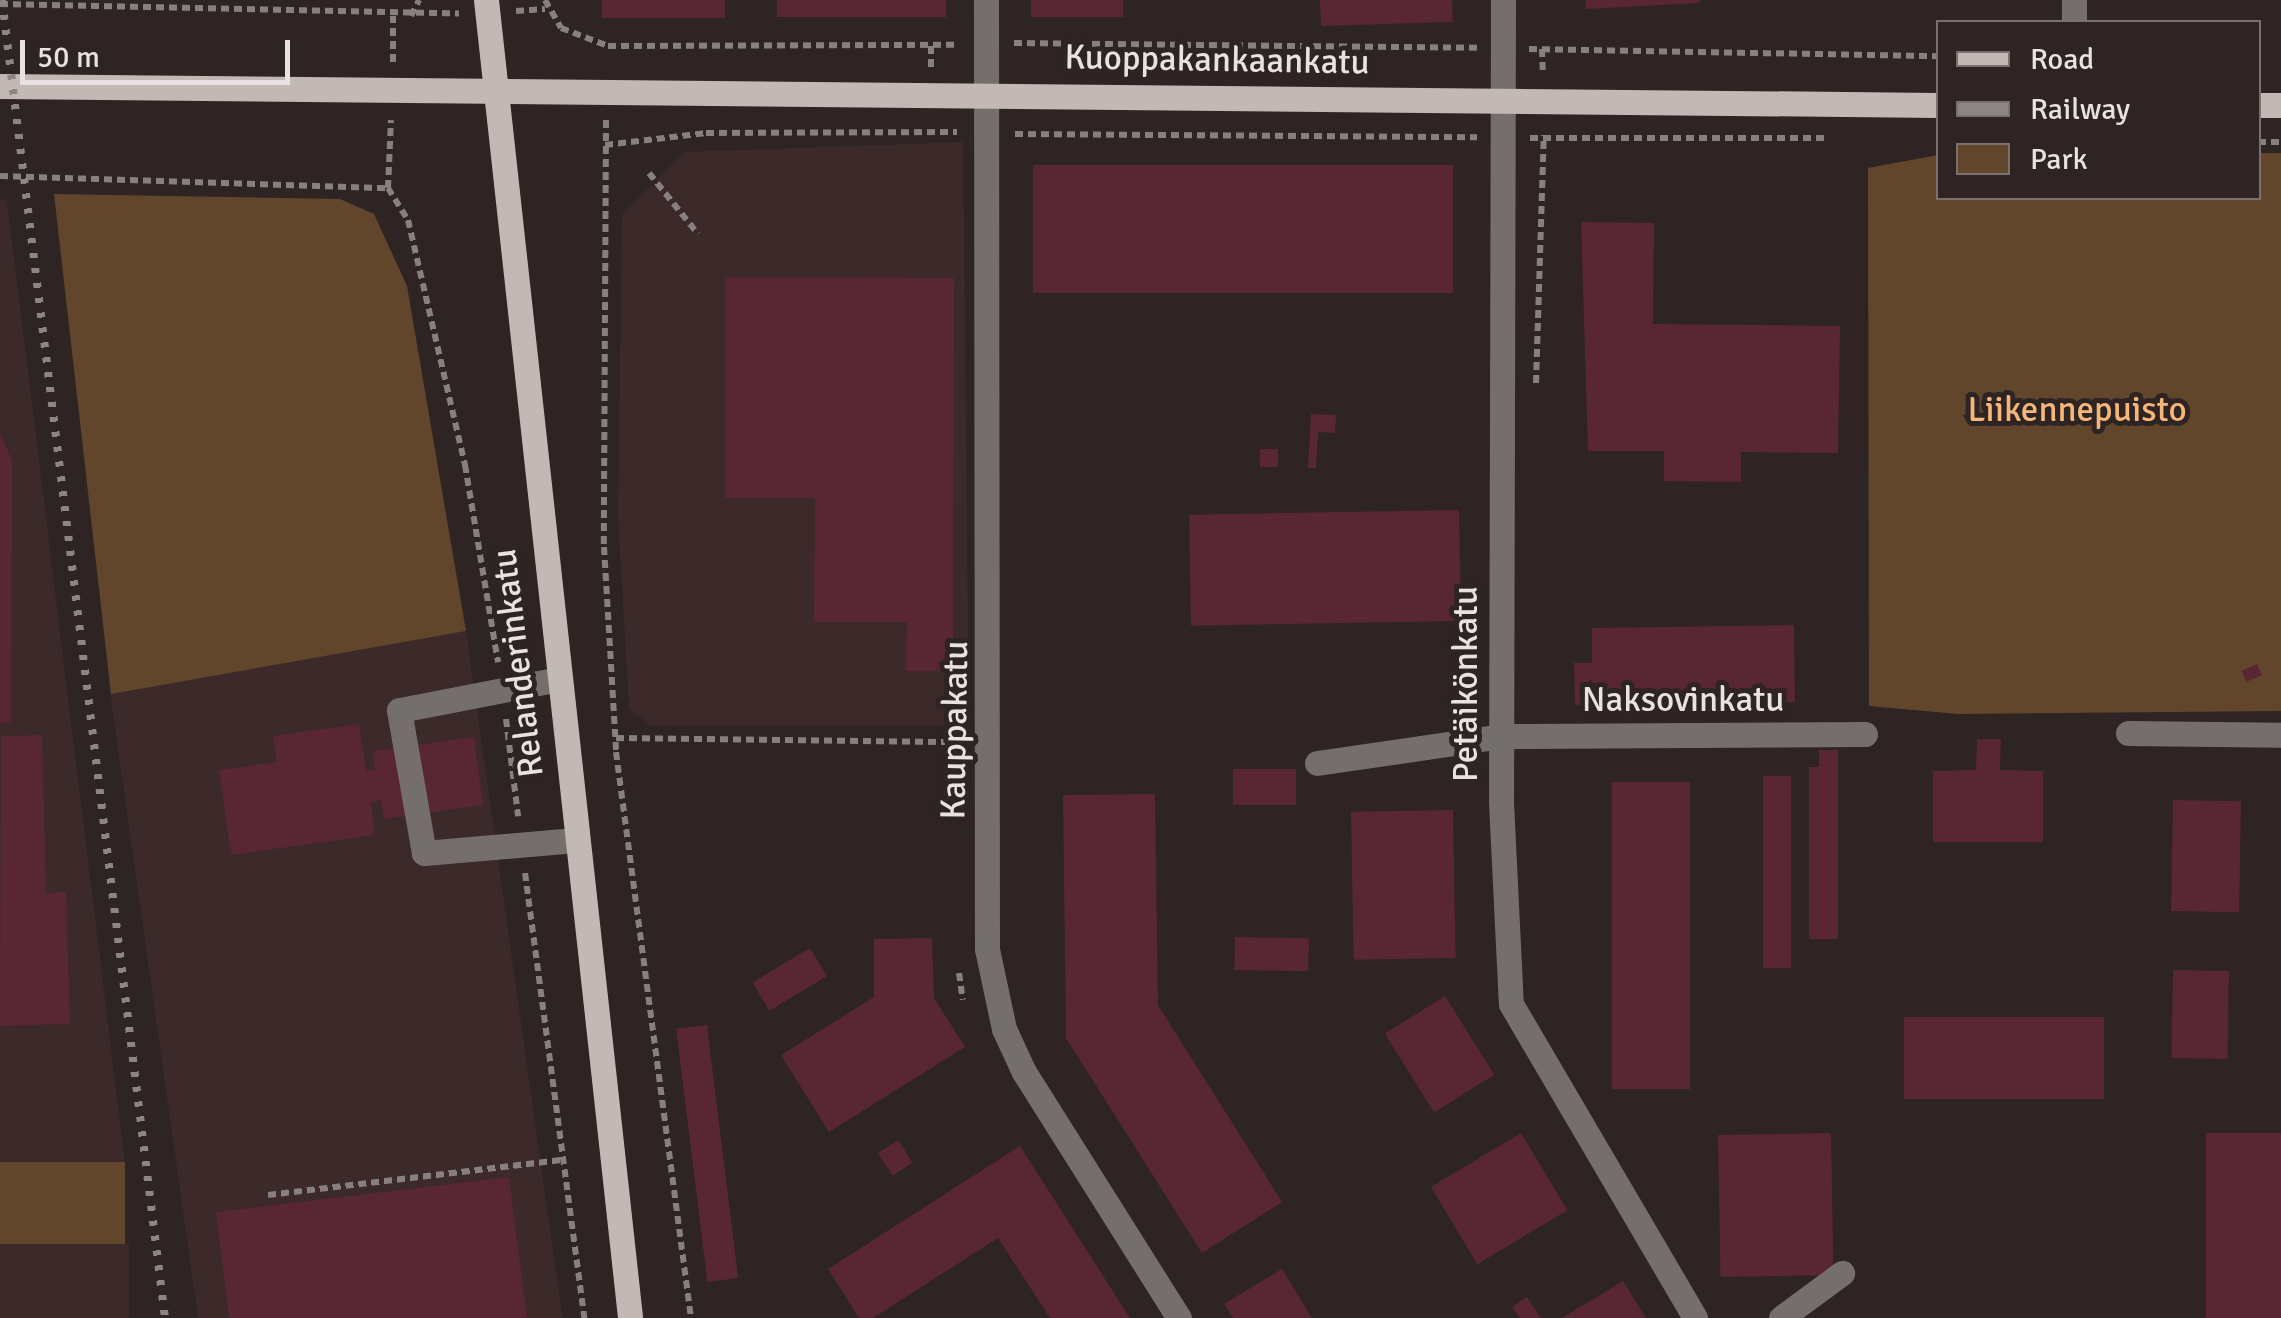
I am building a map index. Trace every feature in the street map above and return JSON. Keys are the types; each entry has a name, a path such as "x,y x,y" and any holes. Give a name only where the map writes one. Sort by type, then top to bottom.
{"main road":[{"name":"Relanderinkatu","path":"486,0 554,680 630,1318"},
{"name":"Kuoppakankaankatu","path":"0,86 495,94 986,92 1936,106"}],"street":[{"name":"Kauppakatu","path":"986,0 994,996 1024,1072 1180,1318"},
{"name":"Petäikönkatu","path":"1503,0 1502,736 1510,1004 1695,1318"},
{"path":"554,680 398,710 424,853 574,840"},
{"path":"2128,733 2281,735"},
{"name":"Naksovinkatu","path":"1317,763 1502,736 1865,734"},
{"path":"1781,1318 1842,1274"}],"path":[{"path":"412,16 419,0"},
{"path":"545,0 562,28 608,46 966,44"},
{"path":"0,4 432,15"},
{"path":"393,16 393,48"},
{"path":"605,145 706,133 968,132"},
{"path":"605,134 604,547 616,738 691,1318"},
{"path":"1030,135 1465,136"},
{"path":"1530,138 1848,138"},
{"path":"1536,394 1544,138"},
{"path":"390,144 388,188 408,220 465,464 503,692 584,1318"},
{"path":"649,172 698,234"},
{"path":"0,176 388,188"},
{"path":"616,738 966,742"},
{"path":"268,1195 563,1160"}],"shaded area":[{"path":"963,142 969,725 650,725 629,709 618,516 622,215 685,152"},
{"path":"0,199 7,200 125,1162 0,1162"},
{"path":"466,631 563,1318 198,1318 109,681"},
{"path":"0,1244 129,1244 129,1318 0,1318"}],"green space":[{"name":"Liikennepuisto","path":"2261,153 2281,153 2281,711 1958,714 1869,706 1868,168 1936,155 1936,200 2261,200"},
{"path":"54,194 340,199 374,214 407,286 466,631 111,694"},
{"path":"0,1162 125,1162 125,1244 0,1244"}],"building":[{"path":"602,0 725,0 725,18 602,18"},
{"path":"777,0 946,0 946,17 777,17"},
{"path":"1031,0 1123,0 1123,17 1031,17"},
{"path":"1320,0 1452,0 1453,22 1321,26"},
{"path":"1585,0 1700,0 1700,3 1586,9"},
{"path":"1033,165 1453,165 1453,293 1033,293"},
{"path":"1581,222 1654,223 1653,324 1840,326 1838,453 1741,452 1741,482 1664,481 1664,451 1588,451"},
{"path":"725,277 954,278 953,671 906,671 907,622 814,622 815,498 725,498"},
{"path":"1311,414 1336,415 1335,433 1318,432 1316,468 1308,468"},
{"path":"0,433 12,461 11,723 0,723"},
{"path":"1260,449 1278,449 1278,467 1260,467"},
{"path":"1459,510 1461,621 1191,626 1189,515"},
{"path":"1794,625 1795,702 1575,705 1574,663 1592,663 1592,628"},
{"path":"2257,664 2262,675 2246,682 2241,671"},
{"path":"359,724 366,771 375,770 373,751 474,737 483,805 384,819 381,800 371,802 375,835 231,855 219,770 277,762 273,736"},
{"path":"42,735 46,893 66,892 70,1024 0,1026 1,736"},
{"path":"1977,739 2001,739 2000,770 2043,771 2043,842 1933,842 1933,771 1976,770"},
{"path":"1819,750 1838,750 1838,939 1809,939 1809,767 1819,767"},
{"path":"1233,769 1296,769 1296,805 1233,805"},
{"path":"1763,776 1791,776 1791,968 1763,968"},
{"path":"1612,782 1690,782 1690,1089 1612,1089"},
{"path":"1155,794 1158,1005 1282,1202 1202,1253 1066,1038 1063,795"},
{"path":"2173,800 2241,801 2239,912 2171,911"},
{"path":"1453,810 1456,958 1354,960 1351,812"},
{"path":"1235,937 1309,938 1308,971 1234,970"},
{"path":"932,938 934,998 965,1047 829,1132 781,1055 874,997 874,939"},
{"path":"810,948 827,976 770,1011 753,983"},
{"path":"2173,970 2229,971 2227,1059 2171,1058"},
{"path":"1445,996 1494,1075 1434,1112 1385,1034"},
{"path":"1904,1017 2104,1017 2104,1099 1904,1099"},
{"path":"707,1025 738,1278 707,1282 676,1029"},
{"path":"1521,1133 1567,1210 1477,1264 1431,1187"},
{"path":"1831,1133 1833,1275 1720,1277 1718,1135"},
{"path":"2206,1133 2281,1133 2281,1318 2206,1318"},
{"path":"898,1140 913,1163 893,1176 878,1153"},
{"path":"1020,1146 1130,1318 1050,1318 998,1238 873,1318 859,1318 828,1269"},
{"path":"509,1177 527,1318 229,1318 216,1212"},
{"path":"1282,1269 1312,1318 1233,1318 1224,1304"},
{"path":"1623,1281 1646,1318 1562,1318"},
{"path":"1527,1297 1541,1318 1520,1318 1512,1307"}],"railway":[{"path":"2,0 165,1318"}]}
